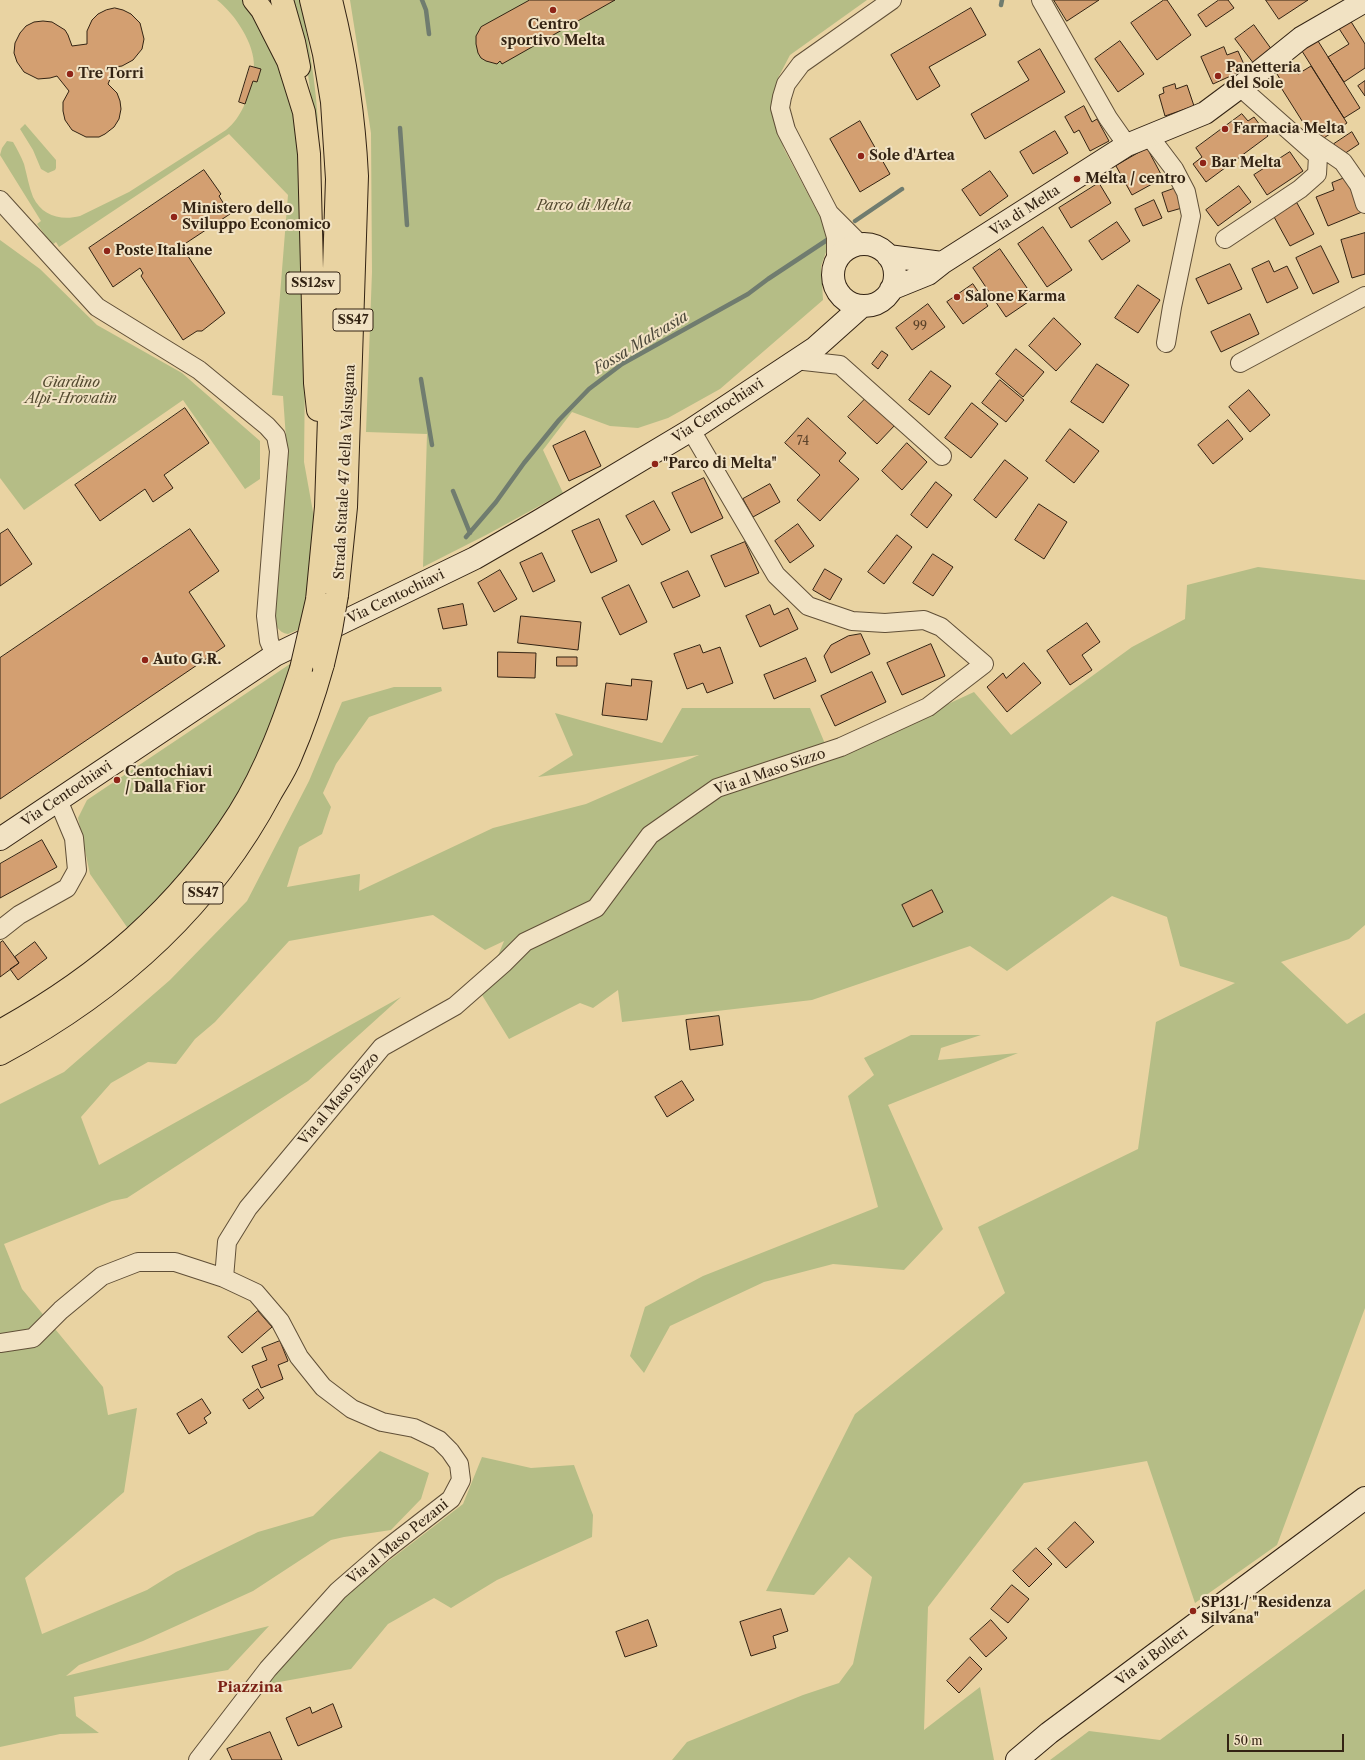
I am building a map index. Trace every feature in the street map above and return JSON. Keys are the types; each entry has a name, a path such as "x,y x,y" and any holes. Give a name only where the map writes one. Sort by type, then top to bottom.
{"highway":[{"name":"SS12sv","path":"254,0 262,10 288,61 304,112"},
{"name":"SS12sv","path":"282,0 294,42 304,112 309,162 315,383 326,507"},
{"name":"Strada Statale 47 della Valsugana","path":"0,1031 40,1009 94,971 127,944 168,906 206,861 239,812 274,744 288,709 301,669 316,600 326,507 337,180 332,102 324,54 311,0"},
{"name":"Strada Statale 47 della Valsugana","path":"0,1054 49,1026 94,996 135,964 179,922 218,876 254,826 291,757 310,710 331,630 337,595 346,499 357,176 356,137 351,97 343,46 331,0"},
{"path":"336,0 343,46"}],"street":[{"path":"862,306 850,302 839,294 833,278 833,269 836,261 836,238 829,213 786,130 780,108 786,84 801,64 892,0"},
{"path":"1041,0 1108,118 1127,145"},
{"name":"Via di Melta","path":"862,306 879,302 891,289 928,274 942,262 1127,145 1205,112 1240,87 1301,38 1365,1"},
{"path":"1225,239 1300,189 1317,174 1318,156 1240,87"},
{"path":"1259,105 1273,104 1290,117 1315,144 1343,162 1359,185 1365,204"},
{"path":"1149,136 1177,175 1186,192 1192,216 1172,307 1166,343"},
{"path":"0,200 97,307 199,370 267,426 276,436 279,451 266,616 269,641 275,654"},
{"path":"829,213 860,244"},
{"path":"836,261 848,248 860,244 882,249 893,264 894,281 891,289"},
{"path":"888,256 942,262"},
{"path":"815,348 839,294"},
{"path":"1240,363 1365,296"},
{"name":"Via Centochiavi","path":"0,839 275,654 475,558 539,522 691,430 815,348 862,306"},
{"path":"795,360 840,365 942,456"},
{"name":"Via al Maso Sizzo","path":"224,1278 227,1242 248,1208 382,1048 455,1006 504,963 525,942 596,908 650,836 717,788 841,747 928,707 984,664 941,627 924,620 885,623 852,621 808,606 776,575 691,430"},
{"path":"0,930 18,915 67,888 76,870 74,838 58,800"},
{"name":"Via al Maso Pezani","path":"0,1343 33,1338 62,1310 102,1276 138,1262 176,1262 224,1278 256,1293 280,1321 299,1357 323,1387 352,1409 382,1422 414,1428 439,1440 450,1450 459,1464 461,1480 451,1498 384,1551 338,1591 300,1631 268,1669 198,1760"},
{"name":"Via ai Bolleri","path":"1017,1760 1049,1733 1365,1498"}],"green space":[{"path":"217,0 246,0 259,17 295,102 306,280 304,462 315,523 302,628 288,634 279,630 271,614 288,467 283,396 272,395 288,195 229,134 59,247 56,242 52,245 37,224 41,221 0,155 2,148 7,141 13,142 24,164 33,197 41,209 53,216 66,218 80,216 129,192 226,130 232,125 240,114 253,81 257,82 261,69 254,67 251,49 243,30 231,13"},
{"path":"292,0 300,0 308,38 318,116 319,155 307,67"},
{"name":"Parco di Melta","path":"350,0 867,0 790,55 779,76 773,94 773,113 784,149 826,228 830,241 821,266 823,300 720,389 668,418 638,428 610,426 572,412 543,450 563,493 423,567 427,434 366,432 372,272 371,133"},
{"path":"25,124 56,160 55,170 48,173 41,169 33,150 20,129"},
{"name":"Giardino Alpi-Hrovatin","path":"0,240 40,269 97,325 182,373 260,441 260,479 245,489 183,400 24,510 0,478"},
{"path":"1258,567 1365,580 1365,925 1349,939 1281,962 1347,1024 1365,1013 1365,1308 1277,1545 1195,1603 1147,1461 1024,1483 928,1607 924,1730 980,1687 994,1760 672,1760 687,1742 803,1695 839,1683 853,1664 872,1577 849,1557 814,1595 766,1591 855,1414 1005,1293 978,1227 1138,1149 1156,1022 1235,983 1180,966 1167,917 1112,896 1007,971 970,946 812,1000 622,1022 618,990 593,1008 580,1003 509,1039 482,995 504,941 485,950 433,915 289,941 215,1022 195,1039 176,1064 148,1062 111,1083 81,1117 99,1165 401,997 308,1081 127,1198 112,1201 4,1244 22,1289 103,1387 108,1415 137,1408 124,1492 25,1578 42,1634 147,1590 176,1572 258,1532 313,1516 380,1451 429,1473 421,1499 391,1530 331,1540 253,1591 143,1641 79,1665 66,1676 269,1626 228,1670 74,1697 76,1716 99,1733 60,1734 0,1747 0,1104 64,1072 170,980 247,901 309,781 342,702 394,687 441,687 442,691 369,717 336,764 323,793 331,807 322,834 299,847 287,887 360,874 359,891 493,828 586,804 699,755 538,777 573,755 555,713 662,743 682,708 810,708 831,758 974,692 1011,735 1132,647 1185,619 1187,585"},
{"path":"293,662 256,757 228,812 194,859 129,930 90,874 78,818 87,800"},
{"path":"911,1035 981,1035 941,1048 938,1060 1018,1053 888,1105 943,1229 904,1270 833,1264 764,1282 670,1326 644,1373 630,1356 645,1307 703,1276 878,1207 848,1096 874,1075 864,1058"},
{"path":"482,1457 531,1468 574,1465 593,1515 592,1537 497,1580 451,1608 434,1598 388,1624 351,1669 268,1684 343,1596 463,1504"},
{"path":"1365,1589 1365,1760 1050,1760 1089,1731 1160,1740"}],"building":[{"path":"530,0 615,0 502,64 500,61 497,64 481,58 478,53 476,36 481,27"},
{"path":"1054,0 1099,0 1067,21"},
{"path":"1164,0 1167,0 1191,35 1157,60 1131,23"},
{"path":"1219,0 1228,0 1234,8 1206,27 1198,15"},
{"path":"1266,0 1308,0 1279,19"},
{"name":"Tre Torri","path":"115,8 131,14 140,23 144,39 142,49 133,60 122,66 115,67 108,84 117,93 120,101 121,109 119,119 114,127 99,137 86,137 72,130 65,120 63,102 69,91 57,76 38,79 24,72 17,62 14,53 15,43 20,33 26,26 34,22 43,21 52,22 65,30 72,46 87,44 87,31 92,20 98,14"},
{"path":"971,8 986,35 929,67 940,86 917,100 891,55"},
{"path":"1350,20 1365,44 1365,68 1344,82 1328,57 1349,44 1338,27"},
{"path":"1254,25 1272,50 1254,64 1235,39"},
{"path":"1120,41 1144,74 1118,92 1095,59"},
{"path":"1318,41 1360,108 1344,118 1302,51"},
{"path":"1224,47 1227,55 1238,51 1246,69 1213,84 1201,57"},
{"path":"1040,49 1065,92 985,139 971,114 1029,80 1018,62"},
{"path":"1289,60 1298,74 1311,66 1347,123 1316,143 1280,86 1283,84 1274,69"},
{"path":"250,66 261,69 257,82 253,81 245,104 239,102"},
{"path":"1365,81 1365,96 1358,86"},
{"path":"1175,84 1176,89 1187,85 1194,106 1165,116 1159,95 1164,93 1163,88"},
{"path":"1084,106 1092,122 1097,119 1109,141 1090,151 1079,130 1074,133 1065,117"},
{"path":"1242,114 1248,121 1254,117 1268,136 1206,182 1193,164 1202,157 1196,148"},
{"path":"860,121 890,174 860,192 830,139"},
{"path":"1055,131 1068,153 1033,174 1020,152"},
{"path":"1352,132 1359,144 1341,156 1334,144"},
{"path":"1147,148 1163,178 1132,195 1116,166"},
{"path":"1290,152 1303,171 1267,195 1254,175"},
{"path":"204,170 221,194 219,196 230,214 177,249 180,252 184,250 225,313 202,331 197,331 183,340 141,276 143,273 140,268 113,287 89,248"},
{"path":"990,171 1008,196 980,216 962,190"},
{"path":"1347,177 1362,212 1328,226 1316,197 1334,190 1332,183"},
{"path":"1099,183 1111,203 1071,228 1059,208"},
{"path":"1239,186 1251,202 1218,226 1206,210"},
{"path":"1176,188 1182,208 1168,212 1162,193"},
{"path":"1154,200 1162,218 1143,226 1135,209"},
{"path":"1297,203 1314,234 1290,246 1273,215"},
{"path":"1117,222 1130,241 1102,260 1089,241"},
{"path":"1043,227 1072,270 1047,287 1018,244"},
{"path":"1365,233 1365,274 1352,278 1341,240"},
{"path":"1321,246 1339,282 1313,294 1296,258"},
{"path":"1000,249 1034,298 1006,317 973,268"},
{"path":"1269,261 1274,272 1287,266 1298,288 1267,303 1252,269"},
{"path":"1230,264 1242,289 1208,304 1196,279"},
{"path":"973,284 988,306 963,324 947,302"},
{"path":"1138,285 1160,300 1138,333 1115,318"},
{"path":"928,304 945,327 912,350 896,328"},
{"path":"1250,314 1259,334 1221,352 1211,332"},
{"path":"1054,318 1081,344 1056,371 1029,346"},
{"path":"1016,349 1044,372 1023,397 996,374"},
{"path":"882,351 888,355 878,369 872,364"},
{"path":"1097,364 1129,385 1103,423 1071,402"},
{"path":"931,371 951,386 929,415 909,400"},
{"path":"1000,380 1024,400 1006,422 982,403"},
{"path":"1249,390 1270,415 1250,432 1229,407"},
{"path":"867,397 896,424 877,444 848,417"},
{"path":"972,403 998,424 971,458 945,438"},
{"path":"185,408 209,443 164,475 173,488 153,502 145,489 100,521 75,485"},
{"path":"808,418 846,453 839,461 859,479 820,521 797,500 820,475 785,443"},
{"path":"1228,420 1243,439 1213,464 1198,445"},
{"path":"1070,429 1099,451 1074,483 1046,461"},
{"path":"585,431 601,466 569,481 553,446"},
{"path":"907,443 927,462 902,490 882,471"},
{"path":"1005,460 1028,478 996,518 974,500"},
{"path":"704,478 723,518 691,533 672,493"},
{"path":"936,482 952,495 927,528 911,515"},
{"path":"770,484 780,502 753,517 743,499"},
{"path":"654,501 670,530 642,545 626,516"},
{"path":"1039,504 1067,522 1044,559 1015,540"},
{"path":"599,519 617,561 591,573 572,531"},
{"path":"798,524 814,546 790,563 775,541"},
{"path":"8,529 32,564 0,586 0,534"},
{"path":"190,529 219,571 189,592 225,646 0,799 0,658"},
{"path":"897,535 912,547 884,584 868,572"},
{"path":"745,542 759,573 725,587 711,556"},
{"path":"542,553 555,581 533,592 520,563"},
{"path":"933,554 953,567 933,596 913,583"},
{"path":"825,569 842,579 830,600 813,590"},
{"path":"500,570 517,599 494,612 478,583"},
{"path":"688,571 700,596 673,608 661,583"},
{"path":"629,585 647,622 620,635 602,598"},
{"path":"463,604 467,625 443,629 438,609"},
{"path":"770,605 774,615 788,608 798,629 760,647 746,616"},
{"path":"521,616 581,622 578,650 518,643"},
{"path":"1087,623 1100,642 1082,655 1092,670 1070,685 1047,651"},
{"path":"861,634 870,654 831,673 824,656 831,645 848,636"},
{"path":"931,644 945,676 902,695 887,663"},
{"path":"700,645 703,653 720,647 733,683 707,693 703,683 687,689 674,654"},
{"path":"498,652 536,653 535,678 498,677"},
{"path":"557,657 577,657 577,666 557,666"},
{"path":"806,658 816,681 774,699 764,675"},
{"path":"1024,663 1041,683 1007,712 987,687 1003,673 1006,678"},
{"path":"872,672 886,702 835,726 821,696"},
{"path":"632,679 652,681 647,720 602,715 606,683 631,686"},
{"path":"42,840 57,867 0,898 0,864"},
{"path":"932,890 943,912 913,927 902,905"},
{"path":"3,941 19,963 0,977 0,943"},
{"path":"35,942 47,958 18,980 10,969 19,963 15,957"},
{"path":"719,1016 723,1045 690,1050 686,1020"},
{"path":"682,1081 694,1100 667,1117 655,1097"},
{"path":"258,1311 272,1327 242,1353 228,1337"},
{"path":"280,1341 288,1361 278,1365 283,1379 261,1388 252,1366 267,1360 262,1348"},
{"path":"258,1389 264,1398 249,1409 243,1400"},
{"path":"202,1399 211,1413 204,1418 207,1423 189,1434 177,1414"},
{"path":"1075,1522 1094,1542 1066,1568 1048,1549"},
{"path":"1036,1548 1052,1564 1029,1587 1013,1571"},
{"path":"1012,1585 1029,1599 1008,1623 991,1609"},
{"path":"781,1609 788,1631 773,1636 776,1648 751,1656 740,1622"},
{"path":"648,1620 657,1646 625,1657 616,1632"},
{"path":"991,1620 1007,1638 986,1657 970,1639"},
{"path":"970,1657 982,1669 959,1693 947,1681"},
{"path":"333,1704 342,1727 298,1746 286,1718 310,1707 312,1713"},
{"path":"270,1732 282,1760 232,1760 227,1749"}],"waterway":[{"path":"422,0 426,10 429,34"},
{"name":"Fossa Malvasia","path":"1001,5 1002,0"},
{"path":"400,128 407,225"},
{"name":"Fossa Malvasia","path":"855,221 902,189"},
{"name":"Fossa Malvasia","path":"466,537 496,502 524,463 559,420 589,389 622,364 748,294 827,240"},
{"path":"421,379 432,445"},
{"path":"453,491 470,533"}],"place":[{"name":"Centro sportivo Melta","path":"553,10"},
{"name":"Tre Torri","path":"70,74"},
{"name":"Panetteria del Sole","path":"1218,76"},
{"name":"Farmacia Melta","path":"1225,129"},
{"name":"Sole d'Artea","path":"861,156"},
{"name":"Bar Melta","path":"1203,163"},
{"name":"Melta / centro","path":"1077,179"},
{"name":"Ministero dello Sviluppo Economico","path":"174,217"},
{"name":"Poste Italiane","path":"107,251"},
{"name":"Salone Karma","path":"957,297"},
{"name":"\"Parco di Melta\"","path":"655,464"},
{"name":"Auto G.R.","path":"145,660"},
{"name":"Centochiavi / Dalla Fior","path":"117,780"},
{"name":"SP131 / \"Residenza Silvana\"","path":"1193,1611"}],"district":[{"name":"Piazzina","path":"250,1688"}]}
